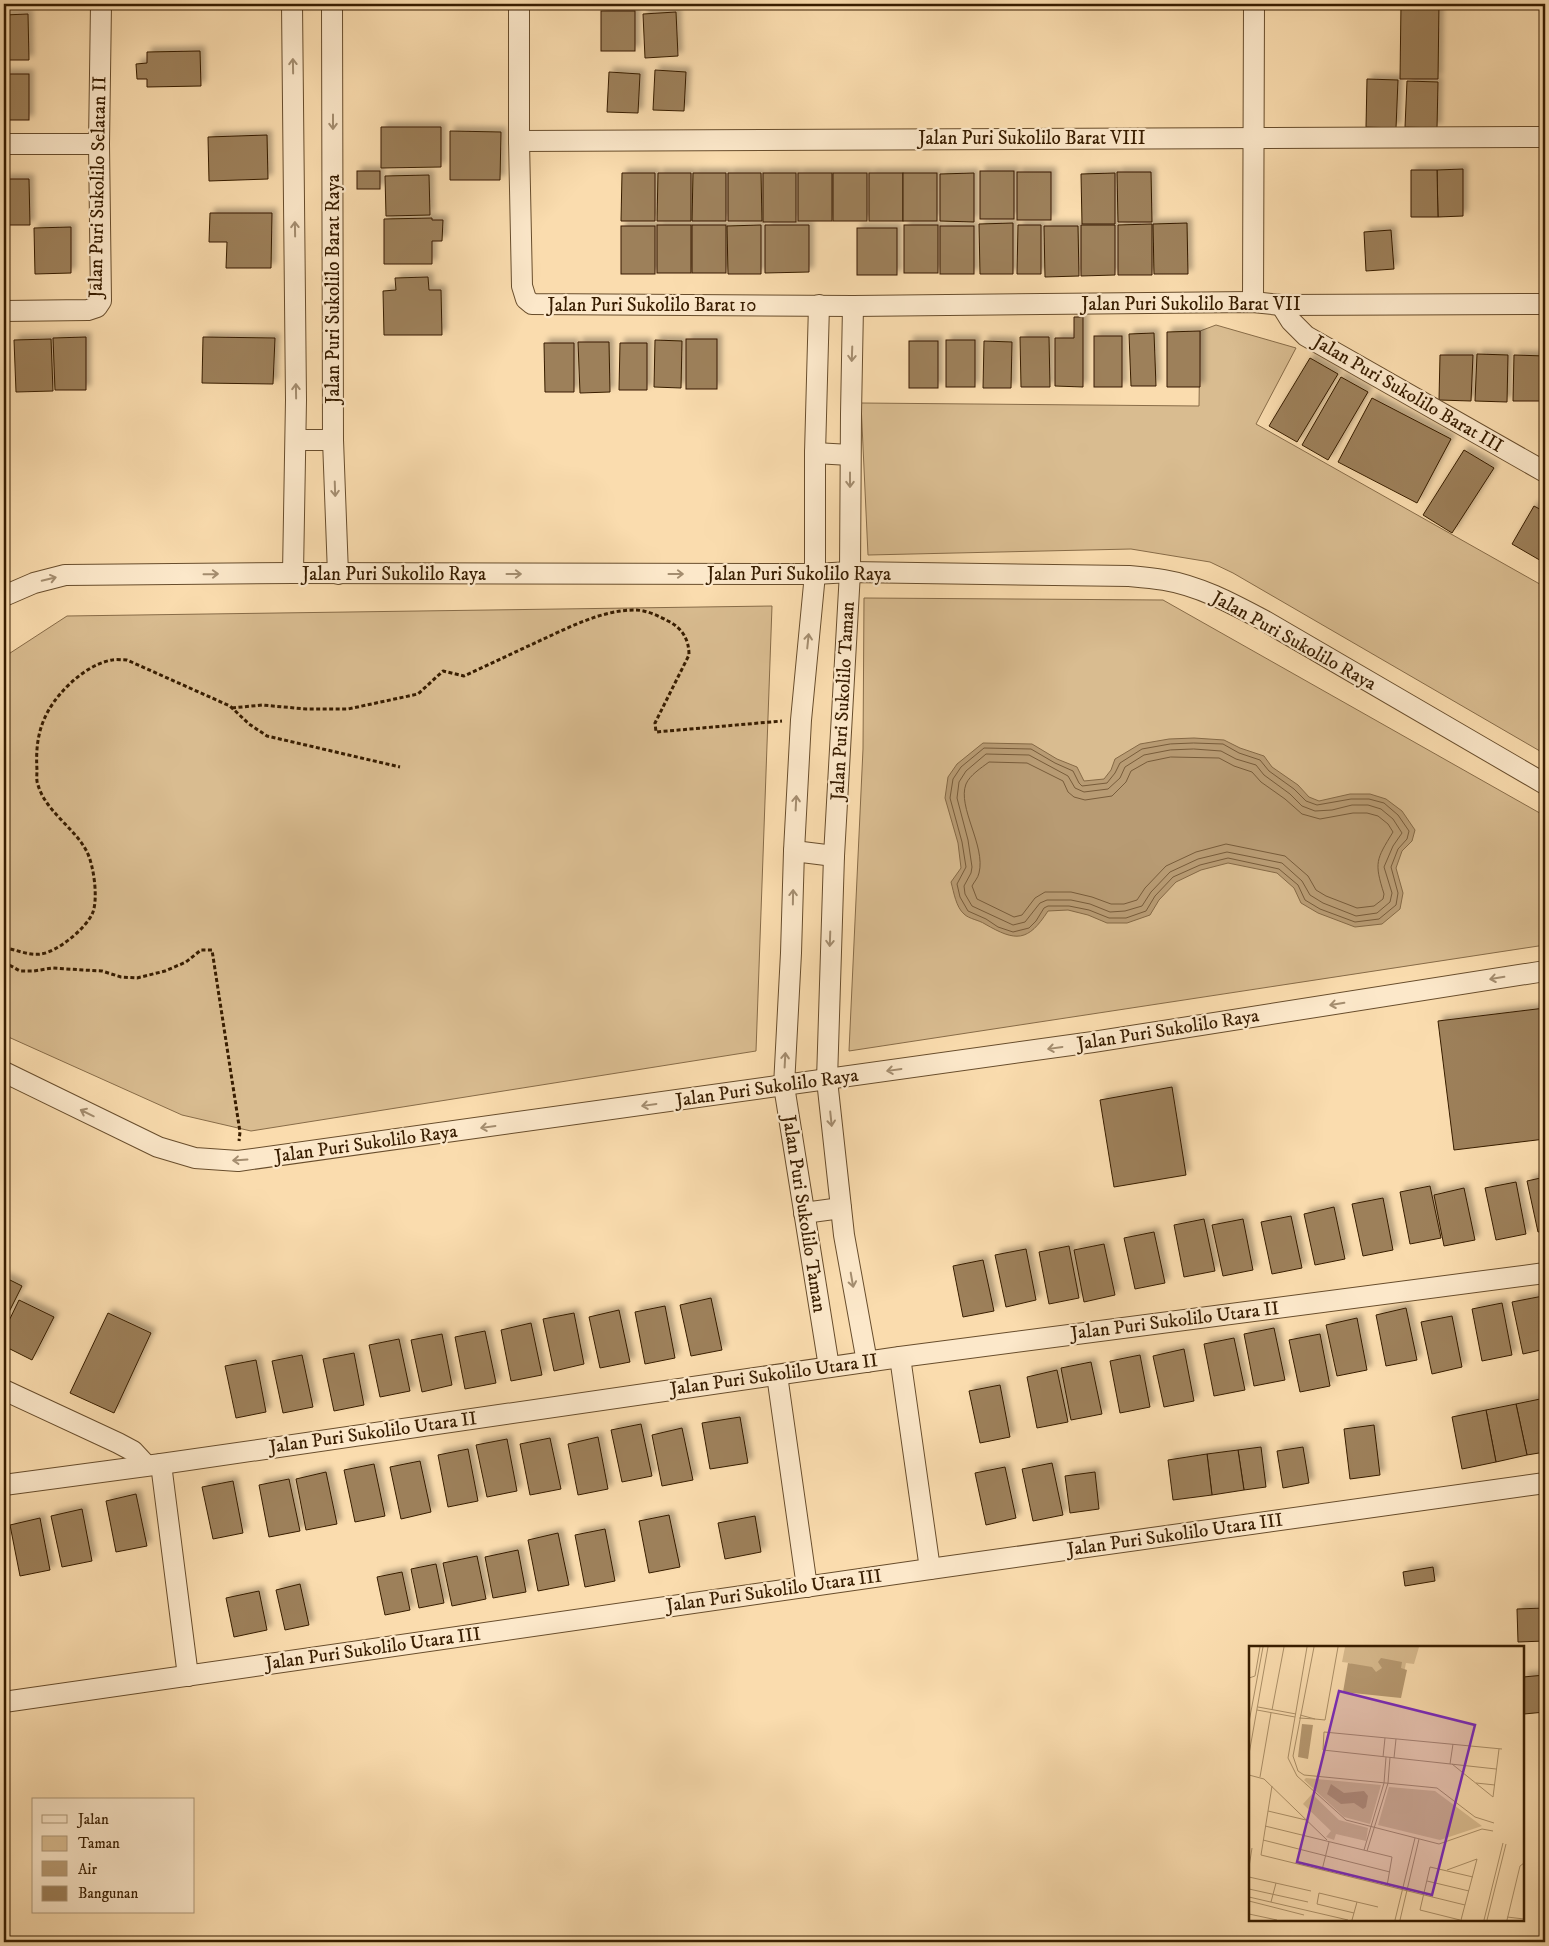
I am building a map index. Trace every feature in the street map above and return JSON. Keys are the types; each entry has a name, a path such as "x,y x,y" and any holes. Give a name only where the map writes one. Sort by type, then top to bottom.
{"street":[{"name":"Jalan Puri Sukolilo Selatan II","path":"4,311 71,312 88,310 99,305 101,297 99,144 101,4"},
{"name":"Jalan Puri Sukolilo Barat Raya","path":"292,4 296,440 293,573"},
{"name":"Jalan Puri Sukolilo Barat Raya","path":"332,4 333,440 338,574"},
{"name":"Jalan Puri Sukolilo Barat 10","path":"519,4 522,286 528,302 546,304 836,305"},
{"path":"1252,302 1254,4"},
{"name":"Jalan Puri Sukolilo Barat VIII","path":"519,141 1545,137"},
{"path":"4,144 99,144"},
{"name":"Jalan Puri Sukolilo Barat VII","path":"836,305 1252,302 1281,305 1545,304"},
{"name":"Jalan Puri Sukolilo Taman","path":"829,1367 784,1086 792,953 794,851 801,720 815,574 815,453 836,305"},
{"name":"Jalan Puri Sukolilo Taman","path":"836,305 850,455 850,572 834,856 827,1080 844,1236 867,1362"},
{"name":"Jalan Puri Sukolilo Barat III","path":"1281,305 1291,321 1306,336 1545,472"},
{"path":"296,440 333,440"},
{"path":"815,453 850,455"},
{"name":"Jalan Puri Sukolilo Raya","path":"4,596 34,583 65,575 293,573 815,574 850,572 1129,576 1164,580 1195,588 1223,599 1265,621 1545,784"},
{"path":"794,851 834,856"},
{"name":"Jalan Puri Sukolilo Raya","path":"4,1072 158,1147 195,1158 238,1161 1093,1042 1545,971"},
{"path":"804,1213 841,1208"},
{"name":"Jalan Puri Sukolilo Utara II","path":"4,1485 900,1357 1545,1273"},
{"path":"900,1357 930,1569"},
{"path":"777,1375 807,1587"},
{"path":"4,1390 118,1443 153,1465 188,1676"},
{"name":"Jalan Puri Sukolilo Utara III","path":"4,1702 1545,1483"}],"path":[{"path":"232,708 262,705 306,710 348,709 387,702 418,694 443,670 464,676 570,627 604,614 637,610 658,616 674,624 685,635 689,646 689,655 655,723 656,732 801,720"},
{"path":"4,948 17,949 29,954 42,954 56,949 78,932 92,912 95,892 93,866 87,851 44,798 37,784 36,754 40,728 52,703 70,683 91,669 111,660 127,660 232,708 249,724 267,736 400,767"},
{"path":"4,962 20,971 52,968 75,969 102,971 120,977 137,978 165,971 186,962 201,950 212,950 240,1132 238,1161"}],"green space":[{"path":"1216,325 1296,348 1256,424 1545,587 1545,754 1233,573 1210,562 1131,549 868,555 861,403 1199,406 1200,331"},
{"path":"864,598 1163,600 1545,816 1545,945 849,1051 863,749"},
{"path":"772,606 756,1051 251,1131 182,1115 4,1035 4,657 67,616"}],"water":[{"path":"1169,739 1224,740 1264,756 1272,767 1298,785 1309,797 1319,801 1350,794 1370,794 1386,799 1402,811 1415,830 1412,841 1402,851 1396,868 1403,893 1400,909 1382,924 1355,927 1318,913 1301,903 1294,888 1277,873 1228,863 1201,870 1176,882 1159,900 1150,915 1127,923 1107,923 1088,915 1068,910 1048,911 1034,929 1021,936 1013,936 996,930 961,911 951,882 961,868 958,843 945,798 948,777 957,764 983,743 1032,744 1057,759 1077,767 1084,781 1104,779 1111,770 1115,759 1140,744"}],"building":[{"path":"1401,4 1439,4 1438,79 1400,79"},
{"path":"601,11 635,11 635,51 601,51"},
{"path":"676,12 678,56 645,58 643,14"},
{"path":"28,14 29,60 4,60 4,15"},
{"path":"200,51 201,86 147,87 147,79 137,79 136,64 147,63 147,52"},
{"path":"655,70 686,72 684,111 653,110"},
{"path":"609,72 640,74 638,113 607,112"},
{"path":"4,74 29,74 29,120 4,120"},
{"path":"1367,79 1398,80 1396,128 1366,127"},
{"path":"1407,81 1438,82 1437,128 1405,127"},
{"path":"381,127 441,127 441,167 381,168"},
{"path":"450,131 501,132 500,180 450,180"},
{"path":"267,135 268,179 209,181 208,137"},
{"path":"1463,169 1463,216 1438,217 1437,170"},
{"path":"1411,170 1437,170 1438,217 1411,217"},
{"path":"357,171 380,171 380,189 357,189"},
{"path":"980,171 1014,171 1014,219 980,219"},
{"path":"1017,172 1051,172 1051,220 1017,220"},
{"path":"1117,172 1151,172 1152,222 1118,222"},
{"path":"622,173 655,173 655,221 621,221"},
{"path":"658,173 691,173 691,221 657,221"},
{"path":"693,173 726,173 726,221 692,221"},
{"path":"728,173 761,173 762,221 728,221"},
{"path":"763,173 796,173 796,222 763,222"},
{"path":"798,173 832,173 832,221 798,221"},
{"path":"833,173 867,173 867,221 833,221"},
{"path":"869,173 903,173 903,221 869,221"},
{"path":"903,173 937,173 937,221 903,221"},
{"path":"974,173 974,222 940,221 940,174"},
{"path":"1115,173 1115,224 1082,224 1081,174"},
{"path":"429,175 430,215 386,216 385,176"},
{"path":"4,179 29,179 30,225 4,225"},
{"path":"210,213 272,213 271,268 226,268 227,242 209,242"},
{"path":"432,218 432,220 443,220 442,241 432,241 432,264 384,264 384,219"},
{"path":"1013,223 1013,274 980,274 979,224"},
{"path":"1187,223 1188,274 1154,274 1153,224"},
{"path":"1152,224 1152,275 1118,275 1118,225"},
{"path":"657,225 691,225 691,273 657,273"},
{"path":"692,225 726,225 726,273 692,273"},
{"path":"761,225 761,274 728,274 727,226"},
{"path":"765,225 809,225 809,272 765,273"},
{"path":"904,225 938,225 938,273 904,273"},
{"path":"1018,225 1041,225 1041,274 1017,274"},
{"path":"1081,225 1115,225 1115,275 1081,276"},
{"path":"621,226 655,226 655,274 621,274"},
{"path":"940,226 974,226 974,274 940,274"},
{"path":"1044,226 1078,226 1079,276 1045,277"},
{"path":"71,227 71,273 35,274 34,228"},
{"path":"857,228 897,228 897,275 857,275"},
{"path":"1391,230 1394,269 1366,271 1364,232"},
{"path":"428,277 429,290 441,290 442,335 384,335 383,291 396,290 395,278"},
{"path":"1074,317 1083,317 1083,387 1055,386 1055,338 1074,338"},
{"path":"1200,331 1200,387 1167,387 1167,332"},
{"path":"1154,333 1156,386 1131,386 1129,334"},
{"path":"1094,336 1122,336 1122,387 1094,387"},
{"path":"86,337 86,390 55,390 53,338"},
{"path":"203,337 275,338 273,384 202,383"},
{"path":"1020,337 1049,337 1050,387 1021,387"},
{"path":"51,339 53,391 16,392 14,340"},
{"path":"686,339 717,339 717,389 686,389"},
{"path":"655,340 682,341 681,388 654,387"},
{"path":"946,340 975,340 975,387 946,387"},
{"path":"909,341 938,341 938,388 909,388"},
{"path":"984,341 1012,342 1011,388 983,388"},
{"path":"578,342 609,342 610,392 580,393"},
{"path":"544,343 574,343 574,392 545,392"},
{"path":"620,343 647,343 647,390 619,390"},
{"path":"1477,354 1508,355 1507,402 1475,401"},
{"path":"1440,355 1473,355 1471,401 1439,400"},
{"path":"1514,355 1545,356 1545,401 1513,401"},
{"path":"1310,358 1338,374 1297,442 1269,426"},
{"path":"1341,377 1368,392 1328,460 1302,445"},
{"path":"1372,398 1451,439 1417,503 1338,462"},
{"path":"1464,450 1494,468 1452,533 1423,515"},
{"path":"1534,506 1545,512 1545,559 1543,562 1512,544"},
{"path":"1545,1008 1545,1139 1454,1150 1438,1021"},
{"path":"1172,1087 1186,1175 1114,1187 1100,1100"},
{"path":"1545,1177 1545,1231 1538,1232 1527,1181"},
{"path":"1516,1182 1526,1234 1496,1240 1485,1188"},
{"path":"1430,1186 1441,1238 1410,1244 1400,1192"},
{"path":"1464,1188 1475,1240 1444,1246 1434,1195"},
{"path":"1383,1198 1393,1250 1363,1256 1352,1204"},
{"path":"1334,1207 1345,1259 1315,1265 1304,1214"},
{"path":"1291,1216 1302,1268 1272,1274 1261,1222"},
{"path":"1204,1219 1215,1271 1184,1277 1174,1225"},
{"path":"1243,1219 1253,1270 1223,1276 1212,1225"},
{"path":"1154,1232 1165,1283 1135,1289 1124,1238"},
{"path":"1104,1244 1115,1295 1084,1302 1074,1250"},
{"path":"1069,1246 1079,1298 1049,1304 1039,1252"},
{"path":"1026,1249 1036,1300 1006,1307 995,1255"},
{"path":"983,1260 994,1311 963,1317 953,1266"},
{"path":"4,1277 22,1286 4,1322"},
{"path":"1543,1296 1545,1309 1545,1349 1523,1354 1512,1302"},
{"path":"711,1298 722,1350 691,1356 680,1305"},
{"path":"19,1300 54,1317 32,1360 4,1346 4,1331"},
{"path":"1502,1303 1512,1355 1482,1361 1472,1309"},
{"path":"665,1306 675,1358 645,1364 635,1312"},
{"path":"1406,1308 1417,1360 1386,1366 1376,1315"},
{"path":"619,1310 630,1362 600,1368 589,1317"},
{"path":"108,1313 151,1333 114,1413 70,1393"},
{"path":"574,1313 584,1364 554,1371 543,1319"},
{"path":"1452,1316 1462,1367 1432,1374 1421,1322"},
{"path":"1357,1318 1367,1370 1337,1376 1326,1325"},
{"path":"531,1323 542,1375 511,1381 501,1330"},
{"path":"1274,1328 1285,1380 1254,1386 1244,1334"},
{"path":"485,1331 496,1383 465,1389 455,1337"},
{"path":"442,1334 452,1385 422,1392 411,1340"},
{"path":"1320,1334 1330,1386 1300,1392 1289,1340"},
{"path":"1234,1338 1245,1390 1214,1396 1204,1344"},
{"path":"399,1339 410,1391 380,1397 369,1345"},
{"path":"1184,1349 1194,1401 1164,1407 1153,1356"},
{"path":"354,1353 364,1405 334,1411 323,1359"},
{"path":"302,1355 313,1407 283,1413 272,1361"},
{"path":"1140,1355 1150,1407 1120,1413 1110,1361"},
{"path":"256,1360 266,1412 236,1418 225,1366"},
{"path":"1091,1362 1102,1414 1071,1420 1061,1368"},
{"path":"1057,1370 1068,1422 1037,1428 1027,1377"},
{"path":"1000,1385 1010,1437 980,1443 969,1391"},
{"path":"1545,1398 1545,1452 1527,1455 1516,1404"},
{"path":"1516,1404 1527,1455 1496,1462 1486,1410"},
{"path":"1486,1410 1496,1462 1462,1469 1452,1417"},
{"path":"740,1417 748,1463 710,1469 702,1423"},
{"path":"641,1424 652,1476 622,1482 611,1430"},
{"path":"1374,1425 1380,1475 1350,1479 1344,1429"},
{"path":"682,1428 693,1480 662,1486 652,1435"},
{"path":"598,1437 608,1489 578,1495 568,1444"},
{"path":"550,1438 561,1489 530,1495 520,1444"},
{"path":"507,1439 517,1491 487,1497 476,1445"},
{"path":"1261,1447 1266,1487 1244,1490 1238,1450"},
{"path":"1303,1447 1309,1483 1283,1488 1277,1451"},
{"path":"468,1449 478,1501 448,1507 438,1455"},
{"path":"1238,1450 1244,1490 1212,1495 1207,1454"},
{"path":"1207,1454 1212,1495 1173,1500 1168,1460"},
{"path":"420,1461 431,1512 401,1519 390,1467"},
{"path":"1052,1463 1063,1515 1033,1521 1022,1469"},
{"path":"374,1464 385,1516 355,1522 344,1470"},
{"path":"1005,1467 1016,1518 986,1525 975,1473"},
{"path":"326,1472 337,1524 306,1530 296,1479"},
{"path":"1095,1472 1099,1509 1070,1513 1065,1476"},
{"path":"289,1479 300,1531 269,1537 259,1485"},
{"path":"233,1481 243,1533 213,1539 202,1487"},
{"path":"136,1494 147,1546 116,1552 106,1501"},
{"path":"82,1509 92,1561 62,1567 51,1516"},
{"path":"669,1515 680,1567 649,1573 639,1521"},
{"path":"755,1516 761,1552 725,1559 718,1523"},
{"path":"40,1518 50,1570 20,1576 10,1525"},
{"path":"605,1529 615,1581 585,1587 575,1535"},
{"path":"558,1533 569,1585 538,1591 528,1540"},
{"path":"518,1550 526,1592 493,1598 485,1557"},
{"path":"477,1556 486,1599 452,1606 443,1563"},
{"path":"436,1564 444,1603 419,1608 411,1569"},
{"path":"1433,1567 1435,1581 1405,1586 1403,1572"},
{"path":"402,1572 410,1610 385,1615 377,1577"},
{"path":"300,1584 309,1625 285,1630 276,1590"},
{"path":"259,1591 267,1630 234,1637 226,1598"},
{"path":"1545,1608 1545,1641 1518,1642 1517,1609"},
{"path":"1545,1675 1545,1712 1524,1714 1524,1677"}]}
